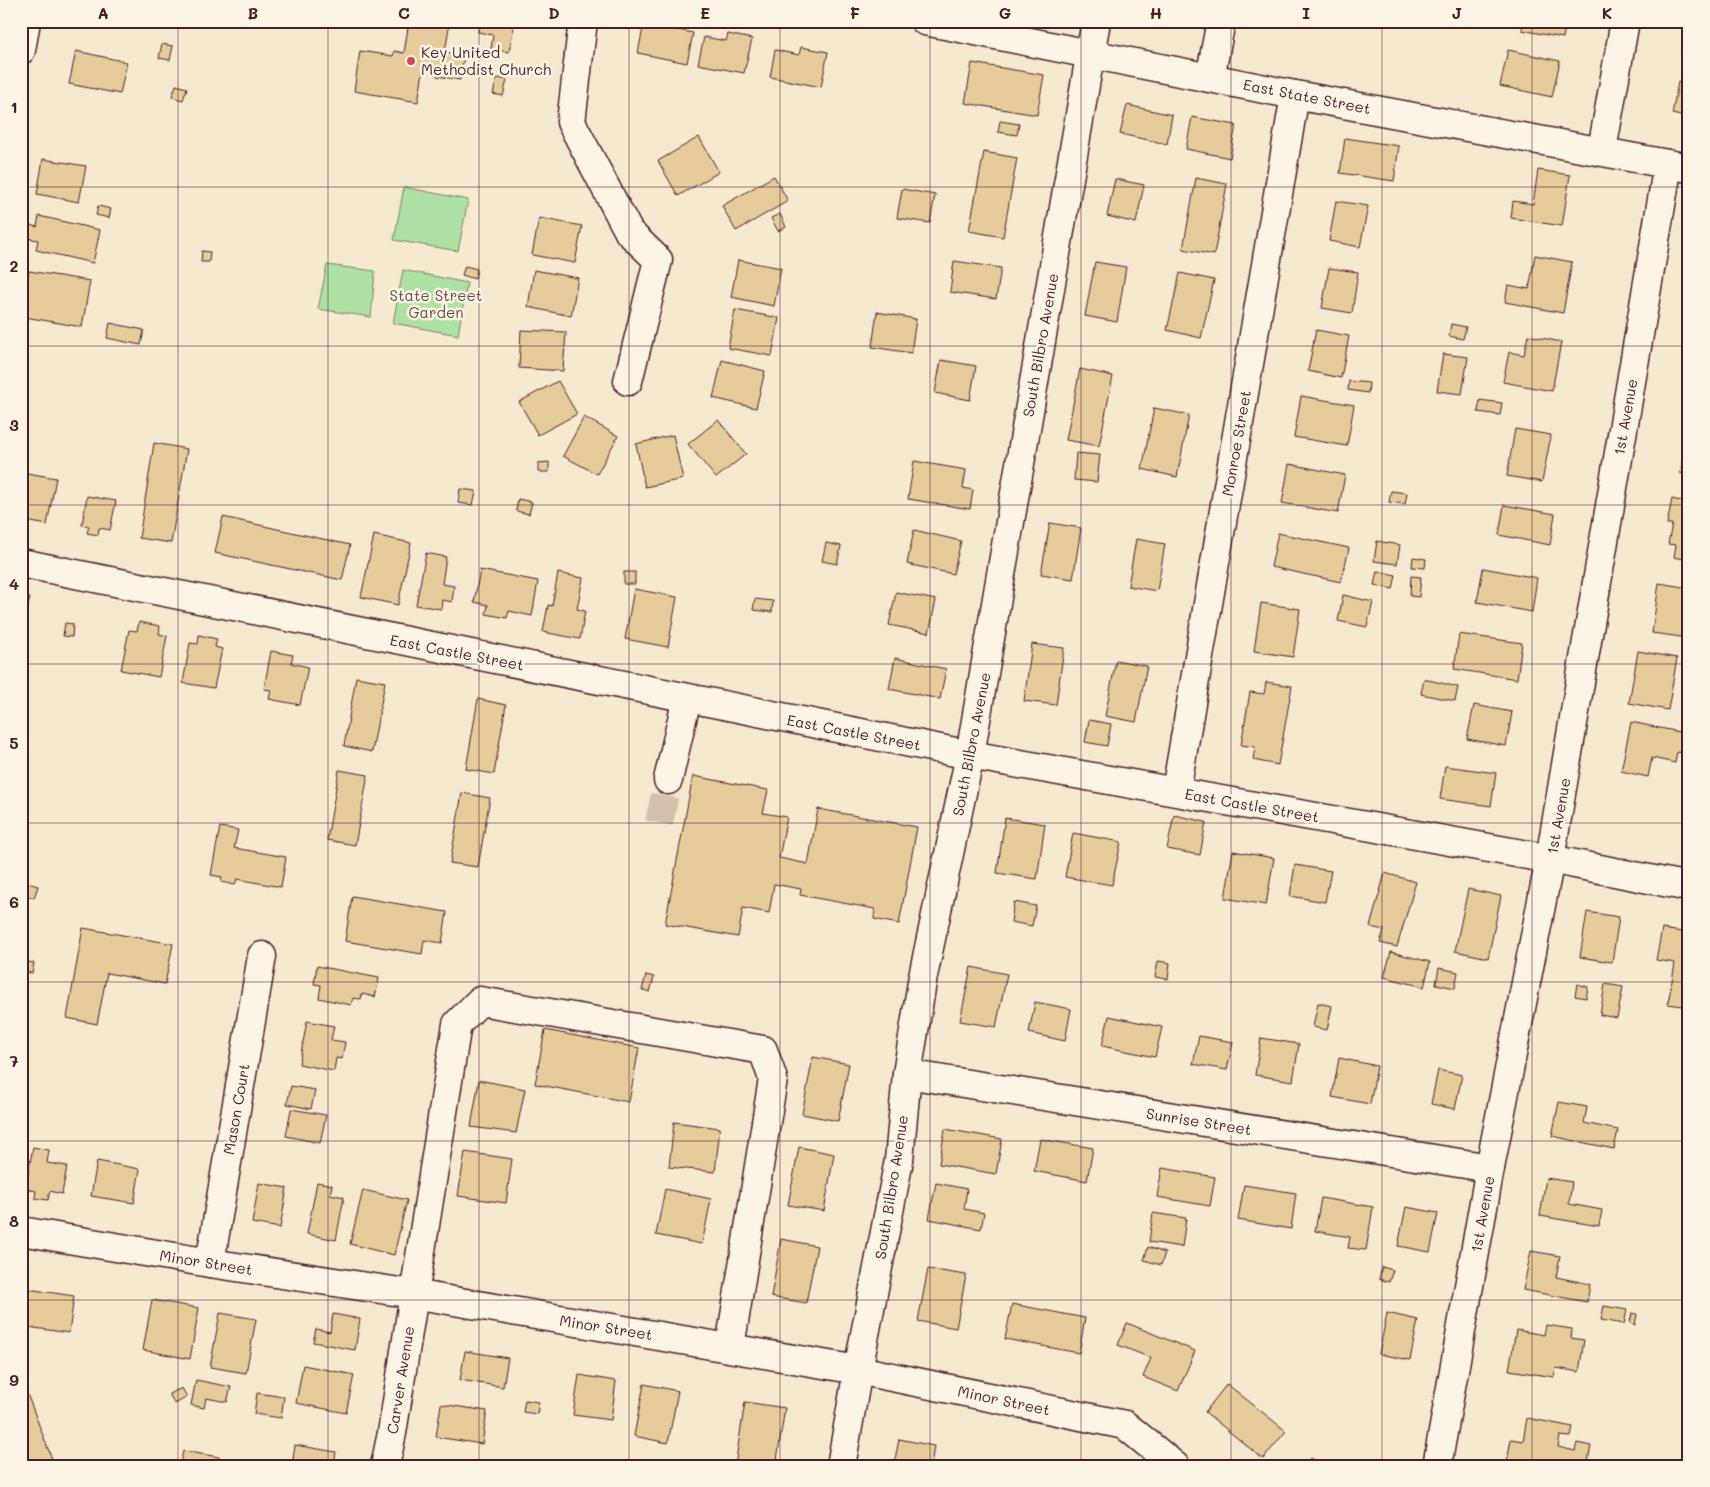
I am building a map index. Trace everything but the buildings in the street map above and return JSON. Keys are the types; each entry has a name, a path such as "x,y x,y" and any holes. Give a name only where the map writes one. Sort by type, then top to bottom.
{"street":[{"path":"21,50 26,21"},
{"path":"583,21 571,122 629,232 658,260 628,381"},
{"name":"East State Street","path":"926,21 1295,95 1602,150 1678,166"},
{"name":"South Bilbro Avenue","path":"841,1466 900,1151 907,1074 923,976 970,756 1096,21"},
{"path":"1210,78 1221,21"},
{"path":"1602,150 1625,21"},
{"name":"Monroe Street","path":"1176,791 1295,95"},
{"name":"1st Avenue","path":"1437,1466 1490,1168 1550,859 1678,166"},
{"name":"East Castle Street","path":"21,564 970,756 1176,791 1550,859 1689,887"},
{"path":"668,780 687,698"},
{"name":"Mason Court","path":"210,1263 262,956"},
{"name":"Carver Avenue","path":"385,1466 392,1433 456,1024 480,1001 763,1050 773,1079 730,1347"},
{"name":"Sunrise Street","path":"907,1074 1490,1168"},
{"name":"Minor Street","path":"21,1231 210,1263 413,1294 858,1370 1125,1425 1175,1466"}],"green space":[{"name":"State Street Garden","path":"404,187 468,200 458,251 394,240"},
{"path":"327,265 375,271 371,317 318,309"},
{"name":"State Street Garden","path":"403,270 467,283 458,335 393,323"}],"tunnel":[{"path":"659,823 668,780"}],"place":[{"name":"Key United Methodist Church","path":"411,61"}]}
